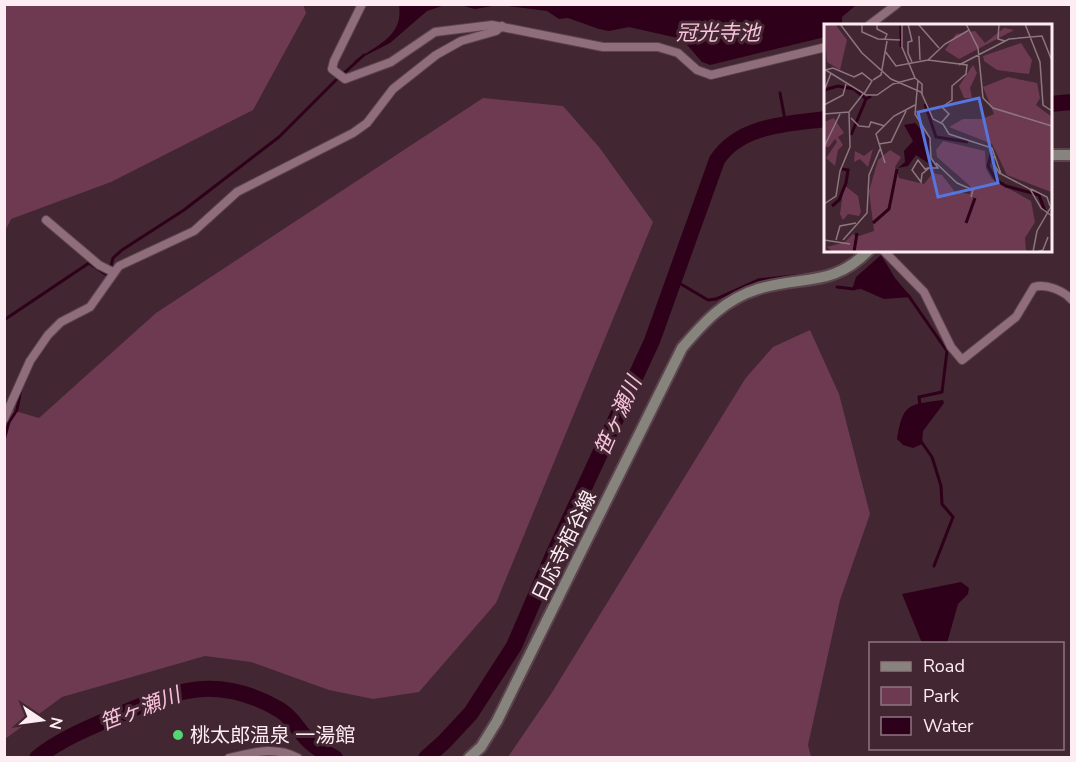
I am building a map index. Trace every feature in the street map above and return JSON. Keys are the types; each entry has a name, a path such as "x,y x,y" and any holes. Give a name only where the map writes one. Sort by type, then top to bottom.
{"main road":[{"path":"1052,155 1071,155"},
{"name":"日応寺栢谷線","path":"469,758 481,747 497,721 682,348 720,307 739,297 759,288 831,277 854,266 867,252"}],"street":[{"path":"362,4 332,69 345,79 359,76 391,62 435,32 459,27 502,26 615,49 657,47 678,53 690,60 697,70 711,75 824,47"},
{"path":"871,24 897,4"},
{"path":"110,271 194,231 237,192 353,133 367,123 393,89 436,55 461,41 496,32 502,26"},
{"path":"46,220 110,271"},
{"path":"885,252 924,292 951,347 962,360 1016,317 1034,287 1039,285 1062,291 1071,300"},
{"path":"4,419 30,361 48,335 61,322 90,307 108,283 110,271"},
{"path":"229,758 261,751 276,751 297,758"}],"green space":[{"path":"5,4 303,4 306,13 253,110 111,182 11,219 5,231"},
{"path":"483,98 563,106 599,147 653,222 496,603 419,692 373,699 329,690 251,662 205,656 62,697 5,739 5,408 39,418 156,313"},
{"path":"810,330 839,394 870,514 840,600 808,745 811,757 508,757 551,694 745,379 773,347"}],"water":[{"path":"399,4 498,5 475,9 460,5 442,6 427,11 390,43 353,62 393,33 399,16"},
{"name":"冠光寺池","path":"500,5 856,5 842,17 842,24 824,24 824,37 710,65 702,62 682,39 629,27 609,31 599,29 568,18 559,19 547,11"},
{"path":"881,255 895,278 911,297 884,299 861,289 852,290 856,277"},
{"path":"943,400 944,403 923,431 922,444 913,448 903,445 897,439 905,412 915,405"},
{"path":"961,582 969,588 968,594 958,604 947,642 922,642 902,594"}],"waterway":[{"path":"343,74 364,55"},
{"path":"108,278 113,258 122,250 184,210 279,137 336,80"},
{"path":"780,93 786,125"},
{"name":"笹ヶ瀬川","path":"1052,104 1072,102"},
{"name":"笹ヶ瀬川","path":"426,758 471,713 514,646 554,553 652,341 717,160 727,148 751,133 780,125 824,119"},
{"path":"4,320 89,263 107,275"},
{"path":"674,280 708,300 716,299 758,280 821,273"},
{"path":"837,287 854,289"},
{"path":"908,295 947,351 942,392 919,397 920,406"},
{"path":"4,440 9,422 17,410 21,389"},
{"path":"920,440 932,457 941,486 942,504 953,517 934,566"},
{"name":"笹ヶ瀬川","path":"37,758 74,735 157,699 177,693 216,689 236,692 280,710 311,743 335,758"}],"place":[{"name":"桃太郎温泉 一湯館","path":"178,735"}]}
